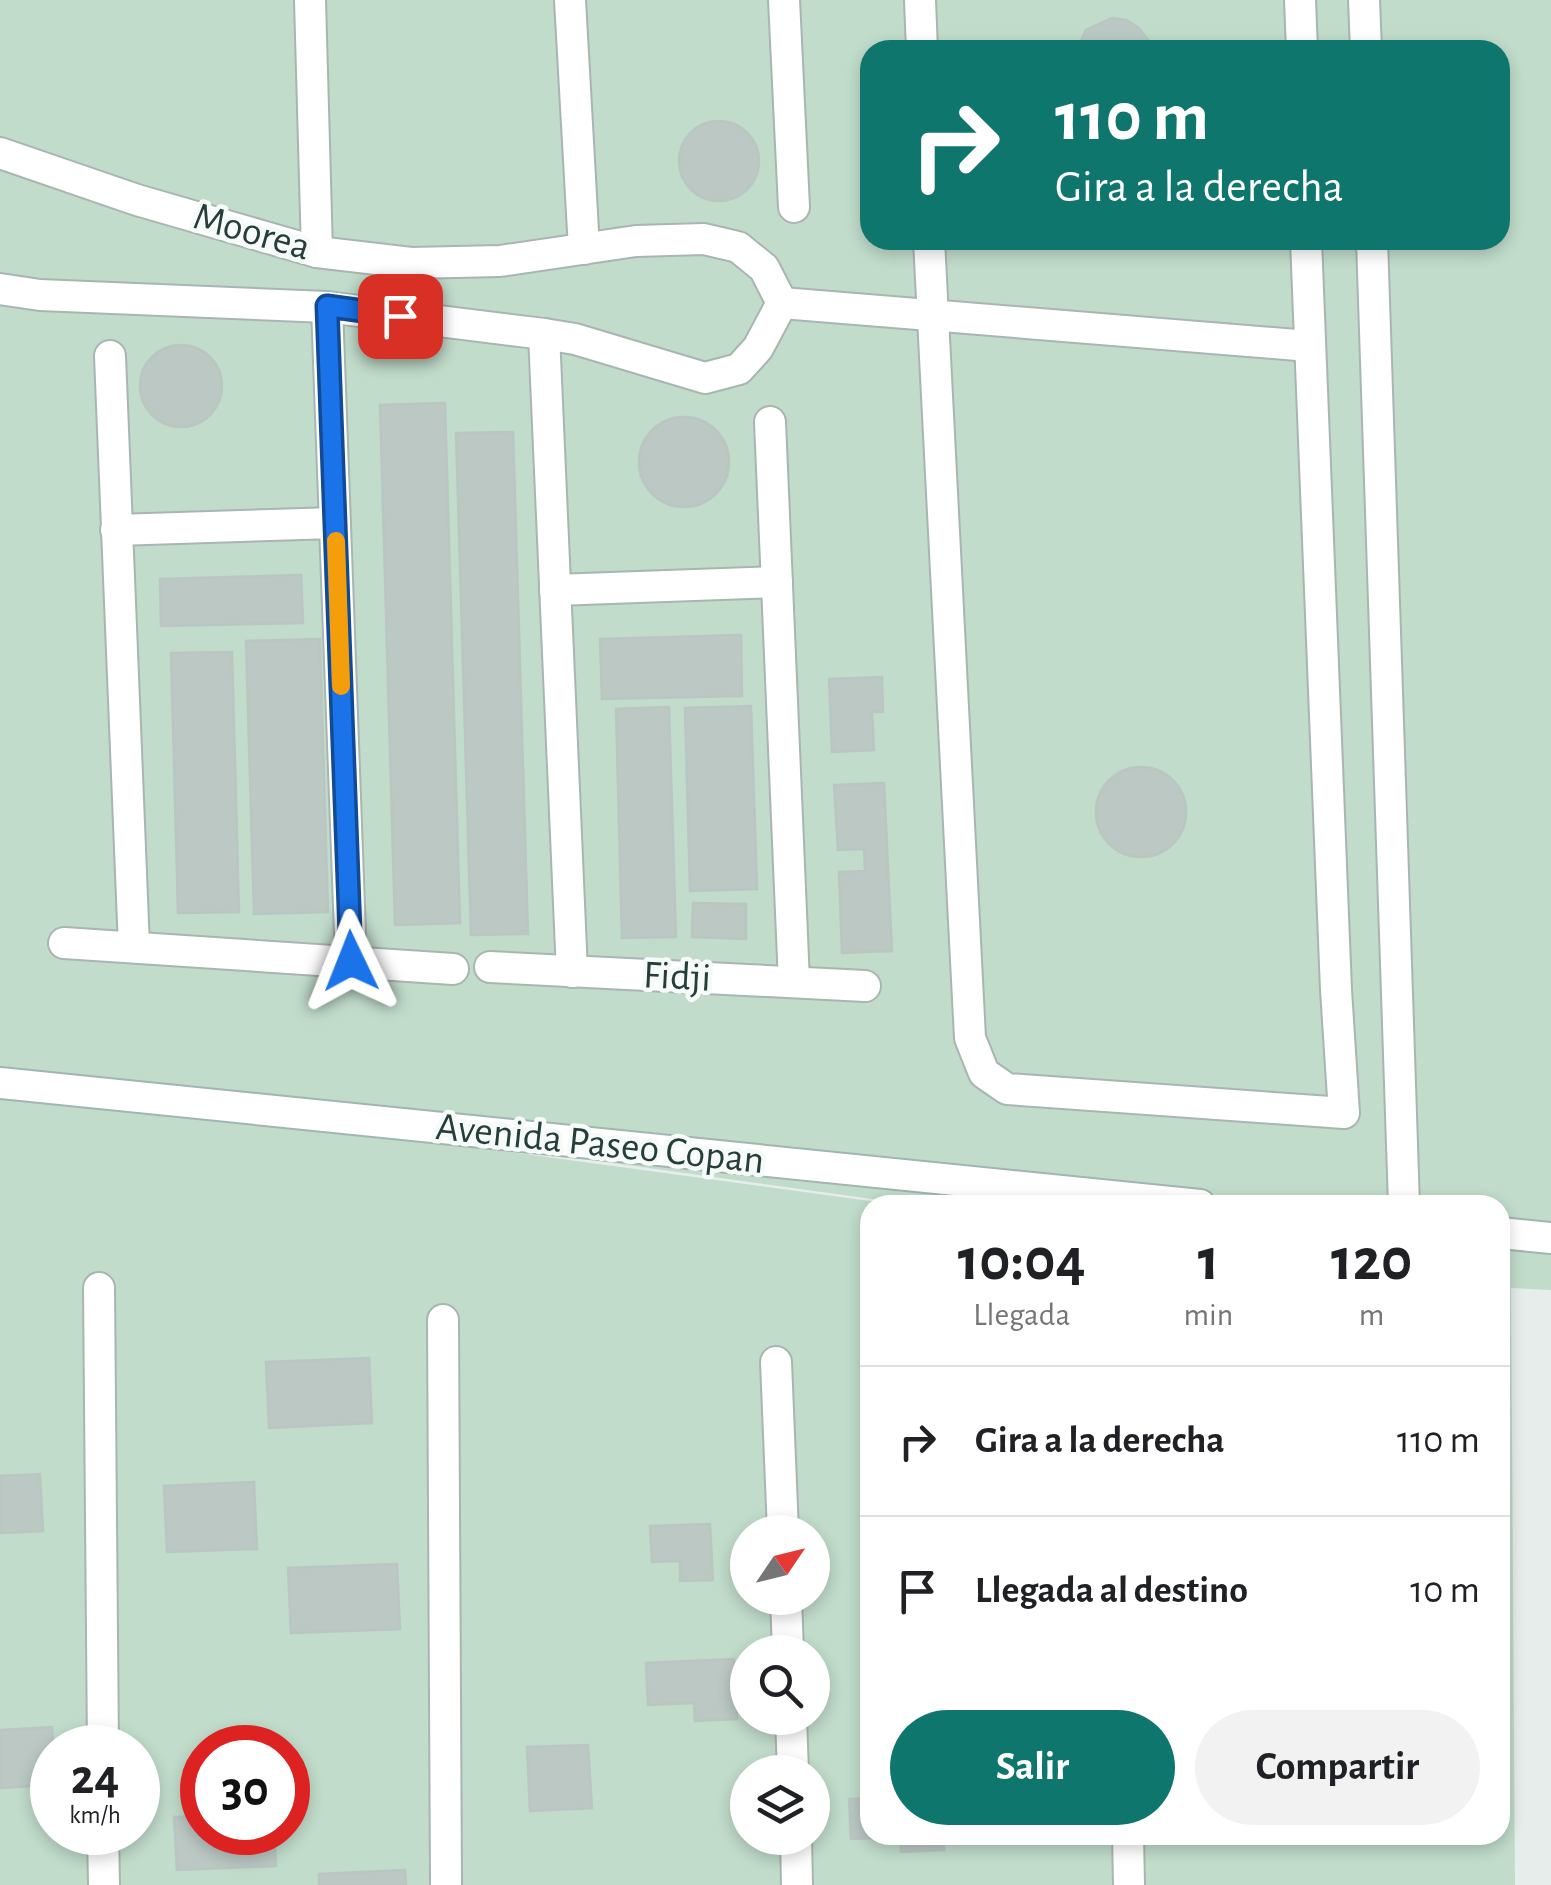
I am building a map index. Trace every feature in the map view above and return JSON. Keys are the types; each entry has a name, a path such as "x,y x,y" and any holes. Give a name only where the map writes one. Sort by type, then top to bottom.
{"street":[{"path":"310,0 317,252"},
{"path":"570,0 584,249"},
{"path":"784,0 794,207"},
{"path":"920,0 922,40"},
{"path":"1300,0 1302,40"},
{"path":"1364,0 1366,40"},
{"name":"Moorea","path":"0,153 137,200 317,252 411,263 500,261 636,241 704,239 738,247 764,268 782,303"},
{"path":"929,250 970,1038 984,1073 1007,1089 1344,1113 1306,250"},
{"path":"1372,250 1404,1195"},
{"path":"0,289 40,295 327,306 575,338 705,378 739,370 758,348 782,303 1309,346"},
{"path":"327,306 351,961"},
{"path":"544,334 572,972"},
{"path":"110,356 134,947"},
{"path":"770,422 794,982"},
{"path":"116,530 335,523"},
{"path":"555,590 777,582"},
{"path":"64,943 453,968"},
{"name":"Fidji","path":"490,967 865,986"},
{"name":"Avenida Paseo Copan","path":"0,1083 1102,1195"},
{"path":"1510,1234 1551,1238"},
{"path":"100,1288 103,1725"},
{"path":"443,1320 446,1885"},
{"path":"776,1362 782,1515"},
{"path":"1128,1845 1129,1885"},
{"path":"104,1855 104,1885"},
{"path":"797,1855 798,1885"}],"green space":[{"path":"0,0 1551,0 1551,1290 1511,1288 1515,1885 0,1885 0,1083 860,1200 860,1845 1510,1845 1510,1195 860,1195 0,1078"}],"building":[{"path":"1112,18 1126,20 1148,40 1082,40 1086,30"},
{"path":"719,121 734,124 747,133 756,146 756,176 747,189 734,198 719,201 704,198 691,189 682,176 679,161 682,146 691,133 704,124"},
{"path":"181,345 197,348 210,357 219,370 219,402 210,415 197,424 181,427 165,424 152,415 143,402 140,386 143,370 152,357 165,348"},
{"path":"445,403 460,923 395,925 380,405"},
{"path":"684,417 716,430 729,462 716,494 684,507 652,494 639,462 652,430"},
{"path":"513,432 528,934 471,935 456,433"},
{"path":"301,575 303,623 161,626 160,579"},
{"path":"741,635 742,696 602,699 600,639"},
{"path":"320,639 328,912 254,914 246,641"},
{"path":"232,652 239,912 178,913 171,653"},
{"path":"882,677 883,712 872,712 874,750 832,752 829,679"},
{"path":"751,706 757,889 690,891 685,708"},
{"path":"669,707 676,937 622,938 616,709"},
{"path":"1141,767 1158,770 1173,780 1183,795 1183,829 1173,844 1158,854 1141,857 1124,854 1109,844 1099,829 1096,812 1099,795 1109,780 1124,770"},
{"path":"884,783 892,951 842,953 839,872 865,871 864,849 838,850 834,785"},
{"path":"693,903 746,904 746,939 692,937"},
{"path":"369,1358 372,1423 269,1428 266,1362"},
{"path":"40,1474 43,1531 0,1533 0,1476"},
{"path":"254,1482 257,1549 167,1552 164,1486"},
{"path":"710,1524 713,1580 680,1581 680,1561 652,1562 650,1526"},
{"path":"397,1564 400,1629 291,1633 288,1568"},
{"path":"730,1659 730,1719 695,1721 694,1703 648,1705 646,1663"},
{"path":"30,1728 30,1786 0,1788 0,1730"},
{"path":"588,1745 592,1808 530,1811 527,1747"},
{"path":"860,1798 860,1839 851,1839 849,1799"},
{"path":"174,1817 180,1817 180,1855 275,1855 276,1866 177,1870"},
{"path":"901,1845 944,1845 944,1850 901,1852"},
{"path":"405,1870 406,1885 319,1885 319,1874"}],"slow traffic":[{"path":"336,541 341,686"}],"route":[{"path":"351,961 327,306 400,316"}]}
